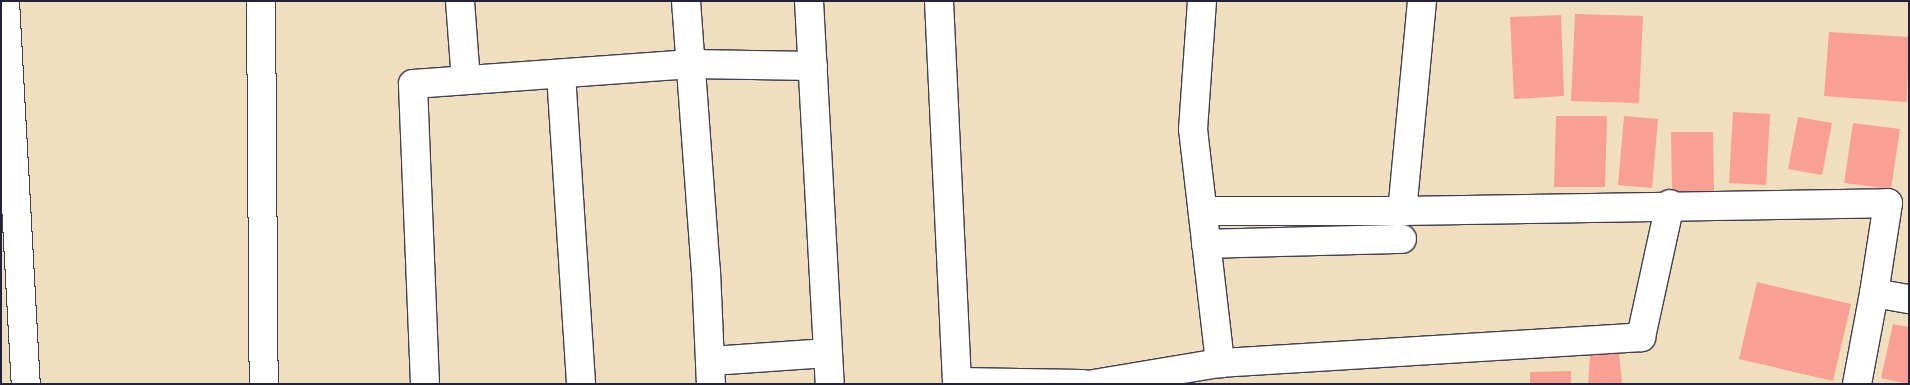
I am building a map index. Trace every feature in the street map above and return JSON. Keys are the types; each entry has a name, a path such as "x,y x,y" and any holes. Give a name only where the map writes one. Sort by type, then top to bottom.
{"street":[{"path":"261,1 264,384"},
{"path":"460,1 466,80"},
{"path":"686,1 711,372 828,352"},
{"path":"809,1 830,384"},
{"path":"939,1 957,382 1082,384"},
{"path":"1202,1 1193,129 1220,363"},
{"path":"1402,211 1422,1"},
{"path":"4,10 7,145 26,384"},
{"path":"425,384 413,84 691,64 813,66"},
{"path":"561,74 581,384"},
{"path":"1203,211 1402,211 1670,204 1888,203 1857,384"},
{"path":"1094,384 1220,363 1641,337 1670,204"},
{"path":"1206,244 1402,239"},
{"path":"1874,293 1909,299"}],"building":[{"path":"1575,14 1643,16 1639,103 1571,101"},
{"path":"1561,15 1564,96 1514,99 1510,17"},
{"path":"1829,32 1909,37 1907,102 1824,96"},
{"path":"1733,112 1770,114 1766,185 1729,183"},
{"path":"1556,116 1607,116 1605,187 1554,187"},
{"path":"1624,116 1658,119 1652,188 1618,185"},
{"path":"1798,117 1832,123 1822,175 1788,169"},
{"path":"1853,123 1900,129 1891,189 1844,183"},
{"path":"1671,132 1713,132 1714,191 1672,191"},
{"path":"1757,282 1851,304 1833,381 1739,359"},
{"path":"1893,324 1909,327 1909,384 1881,378"},
{"path":"1619,353 1622,384 1588,384 1590,355"},
{"path":"1571,371 1571,384 1530,384 1530,372"}]}
